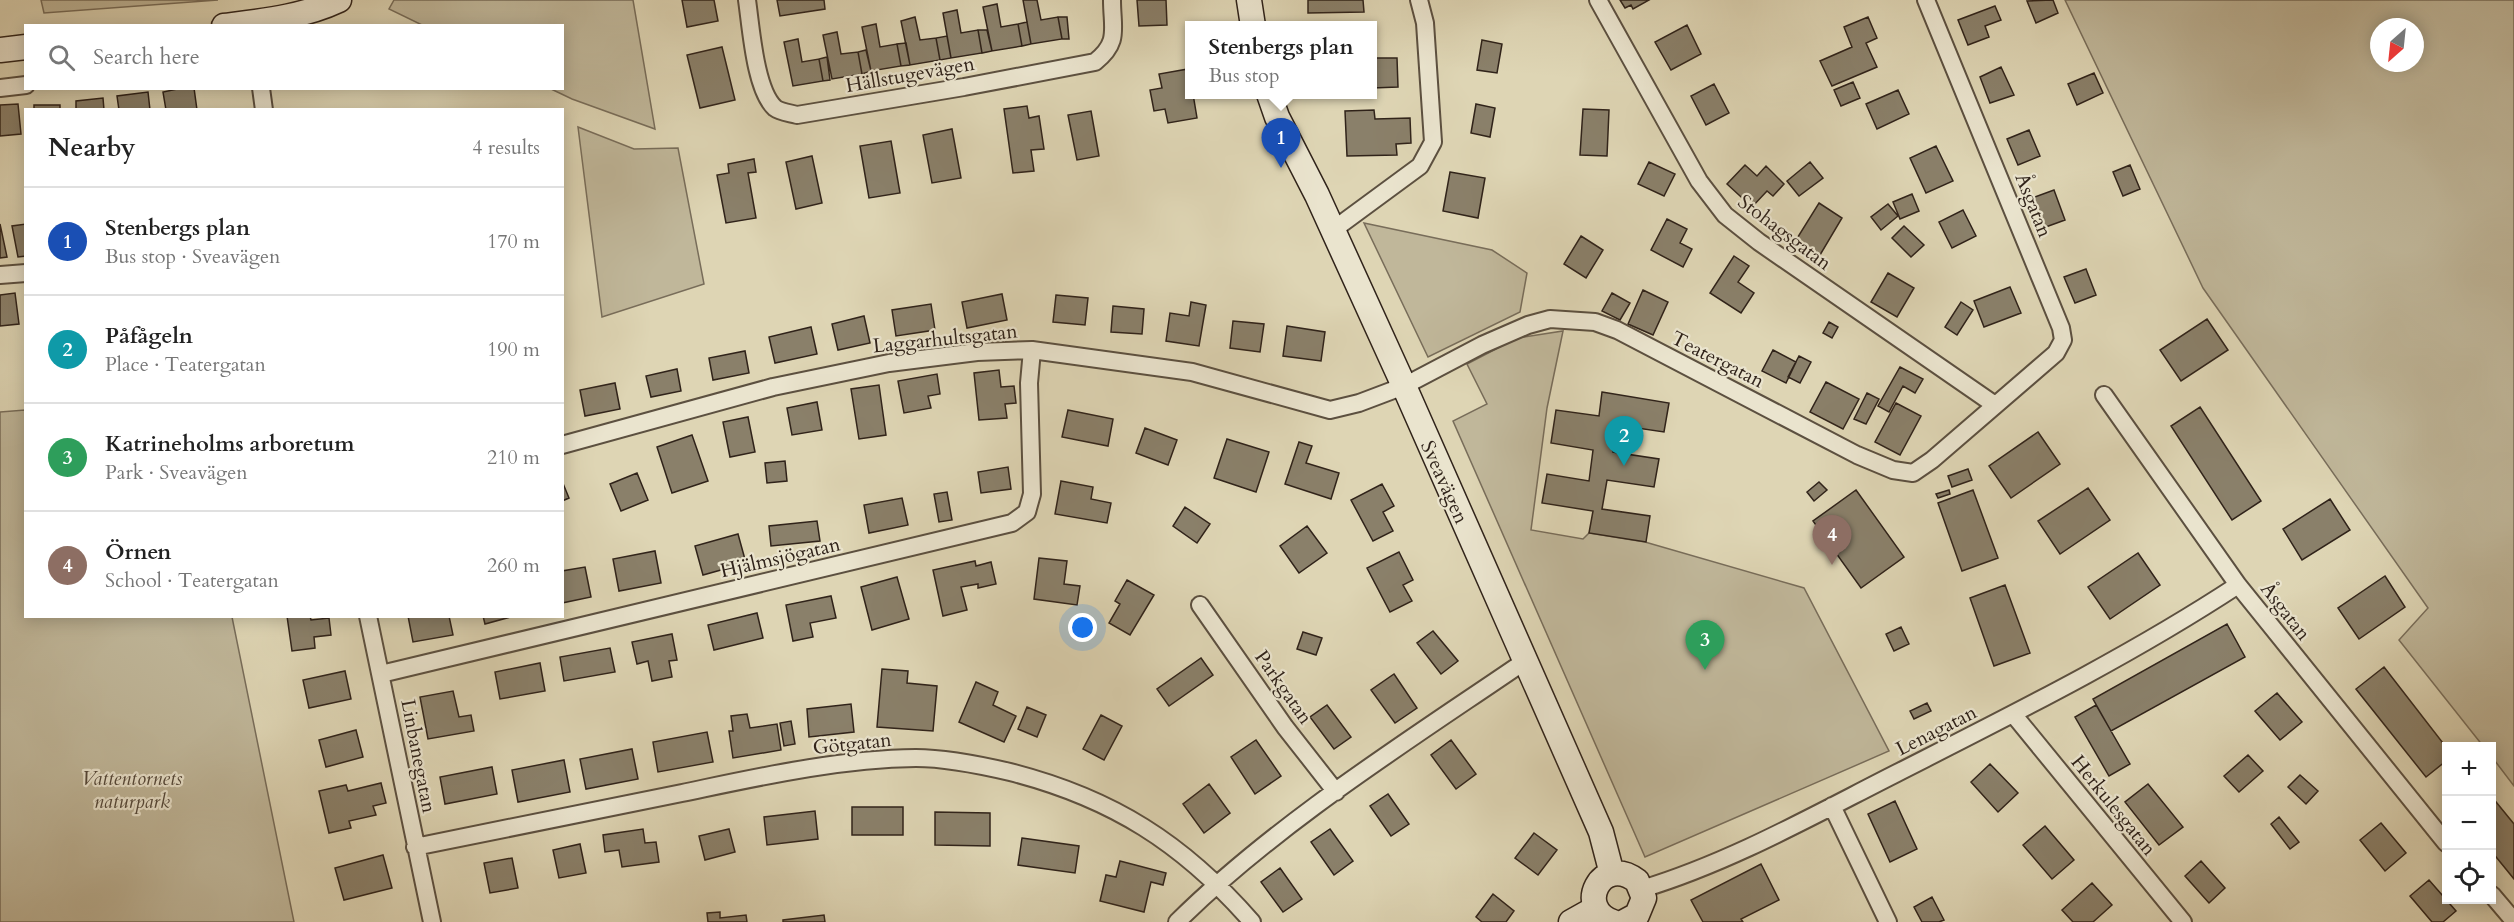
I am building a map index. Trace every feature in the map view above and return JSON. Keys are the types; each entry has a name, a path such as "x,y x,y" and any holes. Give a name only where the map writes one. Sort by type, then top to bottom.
{"street":[{"path":"259,23 323,8 339,0"},
{"name":"Hällstugevägen","path":"747,0 759,72 766,98 777,110 797,115 1095,62 1108,52 1114,36 1112,0"},
{"path":"1249,0 1252,21"},
{"path":"1333,230 1420,166 1433,142 1425,23 1419,0"},
{"name":"Stohagsgatan","path":"1599,0 1699,181 1725,215 1759,242 1995,405"},
{"name":"Åsgatan","path":"1926,0 2061,328 2063,340 2056,353 1995,405"},
{"path":"0,50 24,47"},
{"path":"0,88 24,85"},
{"path":"261,90 264,108"},
{"name":"Sveavägen","path":"1271,99 1277,117 1333,230 1404,386 1601,832 1612,873"},
{"path":"0,275 24,273"},
{"name":"Teatergatan","path":"1404,386 1482,345 1528,325 1550,319 1595,322 1617,330 1857,454 1893,470 1912,473 1932,460 1995,405"},
{"name":"Laggarhultsgatan","path":"564,444 773,387 889,363 977,352 1032,350 1192,372 1330,410 1359,403 1404,386"},
{"name":"Hjälmsjögatan","path":"381,674 1012,523 1027,512 1032,494 1029,383 1032,350"},
{"name":"Åsgatan","path":"2104,395 2238,585 2442,838"},
{"name":"Lenagatan","path":"1642,889 1689,874 1832,806 2013,714 2118,657 2238,585"},
{"name":"Parkgatan","path":"1200,605 1285,727 1336,792"},
{"path":"368,618 381,674"},
{"path":"1177,922 1216,883 1336,792 1525,661"},
{"name":"Linbanegatan","path":"381,674 432,922"},
{"name":"Herkulesgatan","path":"2013,714 2183,922"},
{"name":"Götgatan","path":"415,847 761,777 846,763 917,758 979,765 1035,779 1091,797 1140,824 1183,853 1216,883 1252,922"},
{"path":"1832,806 1888,922"},
{"path":"1571,922 1619,919 1642,907 1642,889 1630,876 1612,873 1600,881 1596,887 1594,901 1619,919"},
{"path":"2496,900 2514,921"}],"green space":[{"path":"41,0 218,0 44,13"},
{"path":"394,0 633,0 655,129 553,90 564,90 564,24 420,24 389,9"},
{"path":"2065,0 2514,0 2514,786 2496,762 2496,742 2480,742 2399,640 2428,608 2203,288"},
{"path":"578,127 634,149 678,148 704,284 602,317"},
{"path":"1364,223 1492,250 1527,273 1520,312 1428,357"},
{"path":"1563,331 1547,408 1531,530 1583,539 1589,533 1645,542 1804,588 1889,751 1645,857 1453,421 1487,404 1467,364 1517,338"},
{"name":"Vattentornets naturpark","path":"24,410 24,618 232,618 294,922 0,922 0,412"}],"building":[{"path":"682,0 714,0 718,21 687,27"},
{"path":"777,0 824,0 825,9 780,16"},
{"path":"1023,0 1037,0 1041,20 1058,17 1062,39 1031,44"},
{"path":"1137,0 1166,0 1167,25 1139,26"},
{"path":"1308,0 1363,0 1364,12 1308,13"},
{"path":"1620,0 1649,0 1633,9 1631,5 1625,8"},
{"path":"2053,0 2058,13 2036,23 2027,1"},
{"path":"997,4 1001,27 1018,24 1022,46 992,51 983,7"},
{"path":"1995,6 2001,20 1985,26 1989,37 1968,45 1958,20"},
{"path":"957,10 961,33 978,30 982,53 951,58 943,13"},
{"path":"915,17 920,40 936,38 940,60 910,65 901,21"},
{"path":"1058,17 1067,17 1069,39 1062,39"},
{"path":"1868,17 1877,38 1866,43 1877,67 1832,86 1820,61 1852,47 1844,27"},
{"path":"1027,22 1031,44 1022,46 1018,24"},
{"path":"876,24 880,47 897,44 901,66 871,71 862,27"},
{"path":"1687,25 1701,54 1671,70 1655,42"},
{"path":"978,30 987,30 992,51 982,53"},
{"path":"837,32 841,54 858,52 862,74 832,79 823,35"},
{"path":"947,36 951,58 940,60 936,38"},
{"path":"798,39 802,62 819,59 823,81 793,86 784,42"},
{"path":"1482,40 1502,44 1497,73 1477,70"},
{"path":"906,43 910,65 901,66 897,44"},
{"path":"722,47 735,100 700,108 687,55"},
{"path":"866,50 871,71 862,74 858,52"},
{"path":"827,57 830,80 823,81 819,59"},
{"path":"1377,58 1397,58 1398,87 1377,88"},
{"path":"2001,67 2014,95 1990,103 1980,77"},
{"path":"1185,70 1185,99 1194,99 1197,118 1168,123 1165,109 1154,111 1150,90 1162,88 1159,74"},
{"path":"2094,73 2103,93 2077,105 2068,84"},
{"path":"1853,82 1860,98 1841,106 1834,90"},
{"path":"1714,84 1729,113 1706,125 1691,96"},
{"path":"194,90 197,108 166,108 163,92"},
{"path":"1898,90 1909,114 1877,129 1866,104"},
{"path":"148,92 150,108 119,108 117,96"},
{"path":"103,98 104,108 76,108 76,101"},
{"path":"18,104 21,134 0,136 0,105"},
{"path":"1476,104 1495,108 1490,137 1471,133"},
{"path":"34,105 60,105 60,108 34,108"},
{"path":"1027,106 1029,118 1039,116 1044,149 1031,150 1034,171 1013,173 1004,109"},
{"path":"1583,109 1609,110 1607,156 1580,155"},
{"path":"1374,110 1375,119 1410,118 1411,143 1396,144 1397,155 1347,156 1345,111"},
{"path":"1091,111 1099,156 1077,160 1068,115"},
{"path":"952,129 961,178 932,183 923,135"},
{"path":"2029,130 2040,156 2018,165 2007,139"},
{"path":"891,141 900,193 869,198 860,146"},
{"path":"1936,146 1953,181 1926,193 1910,158"},
{"path":"812,156 822,203 796,209 786,162"},
{"path":"754,159 756,172 748,173 756,218 726,223 717,175 729,173 728,164"},
{"path":"1649,162 1675,174 1664,196 1638,184"},
{"path":"1810,162 1823,178 1799,196 1787,181"},
{"path":"1745,165 1757,176 1766,166 1784,184 1773,196 1767,191 1752,207 1727,184"},
{"path":"2130,165 2140,189 2123,196 2113,172"},
{"path":"1450,172 1485,178 1478,218 1443,211"},
{"path":"2054,190 2065,220 2043,228 2032,198"},
{"path":"1912,194 1919,211 1900,219 1893,202"},
{"path":"1819,203 1842,218 1820,255 1796,240"},
{"path":"1888,204 1898,216 1881,230 1871,217"},
{"path":"1963,210 1976,236 1952,248 1939,222"},
{"path":"1667,219 1687,229 1680,243 1692,249 1683,267 1651,250"},
{"path":"0,224 7,257 0,258"},
{"path":"24,224 24,256 18,257 12,226"},
{"path":"1904,226 1924,245 1911,257 1892,238"},
{"path":"1581,236 1603,250 1586,278 1564,264"},
{"path":"1734,256 1749,266 1738,282 1754,293 1741,313 1710,293"},
{"path":"2086,269 2096,295 2075,303 2064,277"},
{"path":"1888,273 1914,288 1897,317 1871,302"},
{"path":"2010,287 2021,313 1984,327 1974,301"},
{"path":"1643,290 1668,302 1653,335 1628,324"},
{"path":"15,293 19,324 0,326 0,295"},
{"path":"1612,293 1630,303 1620,320 1602,311"},
{"path":"1002,294 1007,320 967,328 962,302"},
{"path":"1056,295 1088,298 1085,325 1053,322"},
{"path":"1191,302 1206,305 1199,346 1166,341 1170,313 1189,316"},
{"path":"1961,302 1973,310 1957,335 1945,327"},
{"path":"931,304 935,330 896,336 892,310"},
{"path":"1113,306 1144,309 1142,334 1111,332"},
{"path":"864,316 870,343 838,350 832,324"},
{"path":"2207,319 2228,350 2181,381 2160,350"},
{"path":"1233,321 1264,324 1260,352 1230,348"},
{"path":"1829,322 1838,327 1832,338 1823,333"},
{"path":"1287,326 1325,332 1321,361 1283,356"},
{"path":"811,327 817,354 775,363 769,337"},
{"path":"1773,350 1796,362 1786,383 1762,371"},
{"path":"745,351 749,373 713,380 709,358"},
{"path":"1799,356 1811,362 1800,383 1788,377"},
{"path":"1900,367 1923,379 1915,393 1903,386 1889,412 1878,406"},
{"path":"677,369 681,391 651,397 646,376"},
{"path":"999,370 1001,387 1014,386 1016,403 1005,404 1007,418 979,420 974,373"},
{"path":"937,374 940,394 928,396 931,408 904,413 898,381"},
{"path":"1826,382 1859,399 1843,429 1810,412"},
{"path":"615,383 620,409 585,416 580,390"},
{"path":"879,385 886,435 859,439 851,389"},
{"path":"1602,392 1669,403 1664,432 1617,425 1613,452 1659,459 1654,487 1607,480 1602,509 1650,516 1646,542 1589,533 1593,511 1542,503 1547,474 1589,481 1593,450 1551,443 1556,410 1599,416"},
{"path":"1867,393 1879,399 1866,424 1854,419"},
{"path":"817,402 822,430 792,435 787,408"},
{"path":"1896,403 1921,416 1900,455 1875,442"},
{"path":"2200,407 2261,501 2232,520 2171,426"},
{"path":"1068,410 1113,419 1108,446 1062,437"},
{"path":"748,417 755,452 730,457 723,422"},
{"path":"1145,428 1177,440 1168,465 1136,453"},
{"path":"2038,432 2060,464 2011,498 1989,466"},
{"path":"692,435 708,481 672,493 657,447"},
{"path":"1227,439 1269,452 1256,492 1214,478"},
{"path":"1299,442 1312,446 1306,463 1339,473 1331,499 1285,484"},
{"path":"785,461 787,481 767,483 765,463"},
{"path":"1008,467 1011,489 981,493 978,472"},
{"path":"1968,469 1972,480 1952,487 1948,476"},
{"path":"637,473 648,500 621,511 610,484"},
{"path":"1061,481 1093,487 1091,499 1111,503 1107,523 1055,514"},
{"path":"1819,482 1827,490 1814,501 1807,492"},
{"path":"1382,484 1394,506 1383,512 1393,531 1373,541 1351,500"},
{"path":"564,486 569,498 564,500"},
{"path":"2088,488 2110,520 2060,554 2038,521"},
{"path":"1856,490 1904,557 1861,588 1813,521"},
{"path":"1949,490 1950,494 1938,498 1936,494"},
{"path":"1973,490 1998,558 1962,571 1938,503"},
{"path":"947,492 952,520 939,522 934,494"},
{"path":"902,498 908,525 869,533 864,505"},
{"path":"2330,499 2350,530 2302,560 2283,529"},
{"path":"1185,507 1210,524 1197,543 1173,526"},
{"path":"817,521 820,541 771,546 769,526"},
{"path":"1307,526 1327,553 1299,573 1280,546"},
{"path":"738,534 746,563 703,575 695,546"},
{"path":"655,551 661,583 619,591 613,559"},
{"path":"1399,552 1413,580 1403,585 1412,601 1390,612 1367,568"},
{"path":"2138,553 2160,585 2110,619 2088,587"},
{"path":"1039,558 1067,561 1064,584 1080,586 1077,605 1034,599"},
{"path":"975,561 976,566 991,562 996,584 978,588 978,584 961,587 967,610 943,616 933,570"},
{"path":"585,567 591,597 564,603 564,571"},
{"path":"2385,576 2405,607 2359,639 2338,608"},
{"path":"897,577 909,619 872,630 861,587"},
{"path":"1127,580 1154,595 1130,635 1109,623 1120,604 1115,601"},
{"path":"2005,585 2030,653 1994,666 1970,598"},
{"path":"831,596 836,618 810,623 813,637 793,641 786,605"},
{"path":"757,613 763,638 714,650 708,625"},
{"path":"287,618 310,618 311,620 329,618 331,635 314,637 315,648 292,651"},
{"path":"408,618 449,618 453,635 413,642"},
{"path":"484,618 507,618 485,624"},
{"path":"2227,624 2245,657 2111,731 2093,699"},
{"path":"1901,627 1909,644 1894,651 1886,634"},
{"path":"1433,631 1458,661 1441,674 1417,643"},
{"path":"1303,632 1322,638 1316,655 1297,649"},
{"path":"672,634 677,660 669,661 672,677 652,681 648,661 637,664 632,642"},
{"path":"610,648 615,672 564,681 560,657"},
{"path":"1201,658 1213,675 1169,706 1157,689"},
{"path":"540,663 545,691 500,699 495,672"},
{"path":"2384,667 2442,742 2442,764 2426,777 2356,689"},
{"path":"882,669 908,671 907,683 937,686 933,731 877,727"},
{"path":"345,671 351,699 309,708 303,680"},
{"path":"1394,674 1417,708 1395,723 1371,690"},
{"path":"976,682 998,692 993,705 1016,716 1004,742 959,722"},
{"path":"453,691 459,717 471,715 474,731 428,739 420,697"},
{"path":"2277,693 2302,722 2280,740 2255,711"},
{"path":"1927,703 1931,711 1914,719 1910,711"},
{"path":"851,704 854,732 809,737 807,709"},
{"path":"1327,705 1351,737 1334,749 1310,717"},
{"path":"2096,705 2130,764 2109,776 2075,717"},
{"path":"1027,707 1046,715 1037,737 1018,729"},
{"path":"747,714 750,728 777,724 781,750 733,758 729,731 733,731 731,716"},
{"path":"1101,715 1122,726 1104,760 1083,749"},
{"path":"791,721 795,744 784,746 780,723"},
{"path":"356,730 363,757 326,767 319,740"},
{"path":"707,732 713,762 658,772 653,742"},
{"path":"1256,740 1281,776 1255,794 1231,757"},
{"path":"1451,740 1476,774 1456,789 1431,755"},
{"path":"632,749 638,779 586,789 580,759"},
{"path":"2248,755 2263,771 2239,792 2224,776"},
{"path":"564,760 570,792 518,802 512,770"},
{"path":"1990,764 2018,793 1998,812 1971,782"},
{"path":"492,767 497,794 445,804 440,777"},
{"path":"2300,775 2318,791 2306,804 2288,787"},
{"path":"381,783 386,803 373,806 376,815 349,821 351,828 329,833 319,791 346,785 348,791"},
{"path":"1209,784 1230,813 1204,833 1183,804"},
{"path":"2148,784 2183,827 2159,845 2125,802"},
{"path":"1388,794 1409,824 1391,836 1370,806"},
{"path":"1895,801 1917,849 1890,862 1868,814"},
{"path":"2496,802 2514,824 2514,879 2496,857"},
{"path":"852,807 903,807 903,835 852,835"},
{"path":"815,811 818,839 767,845 764,817"},
{"path":"935,812 990,813 990,846 935,845"},
{"path":"2279,817 2299,842 2290,849 2271,824"},
{"path":"2381,823 2406,853 2385,871 2360,840"},
{"path":"2045,826 2074,860 2052,879 2023,845"},
{"path":"643,829 645,843 656,842 659,862 622,867 619,850 605,852 603,835"},
{"path":"729,829 735,852 705,860 699,836"},
{"path":"1330,829 1353,861 1334,875 1311,842"},
{"path":"1534,833 1557,850 1538,875 1515,858"},
{"path":"1022,838 1079,846 1075,873 1018,865"},
{"path":"580,844 586,873 559,878 553,850"},
{"path":"383,855 392,888 344,900 335,868"},
{"path":"512,858 518,888 490,893 484,863"},
{"path":"1120,861 1166,873 1163,885 1151,882 1144,912 1100,901 1106,875 1116,877"},
{"path":"2201,861 2225,888 2209,903 2185,876"},
{"path":"1761,864 1779,900 1741,919 1743,922 1703,922 1691,900"},
{"path":"1280,868 1302,899 1283,912 1261,882"},
{"path":"2429,880 2442,895 2442,904 2450,904 2456,911 2443,922 2432,922 2410,896"},
{"path":"2092,883 2112,905 2093,922 2073,922 2062,910"},
{"path":"1493,894 1514,911 1506,922 1482,922 1476,917"},
{"path":"1932,897 1944,920 1922,922 1914,907"},
{"path":"720,912 720,918 746,915 747,922 708,922 707,913"},
{"path":"824,915 825,922 783,922 783,920"}],"place":[{"name":"Stenbergs plan","path":"1281,168"},
{"name":"Påfågeln","path":"1624,466"},
{"name":"Örnen","path":"1832,565"},
{"name":"Katrineholms arboretum","path":"1705,670"}]}
